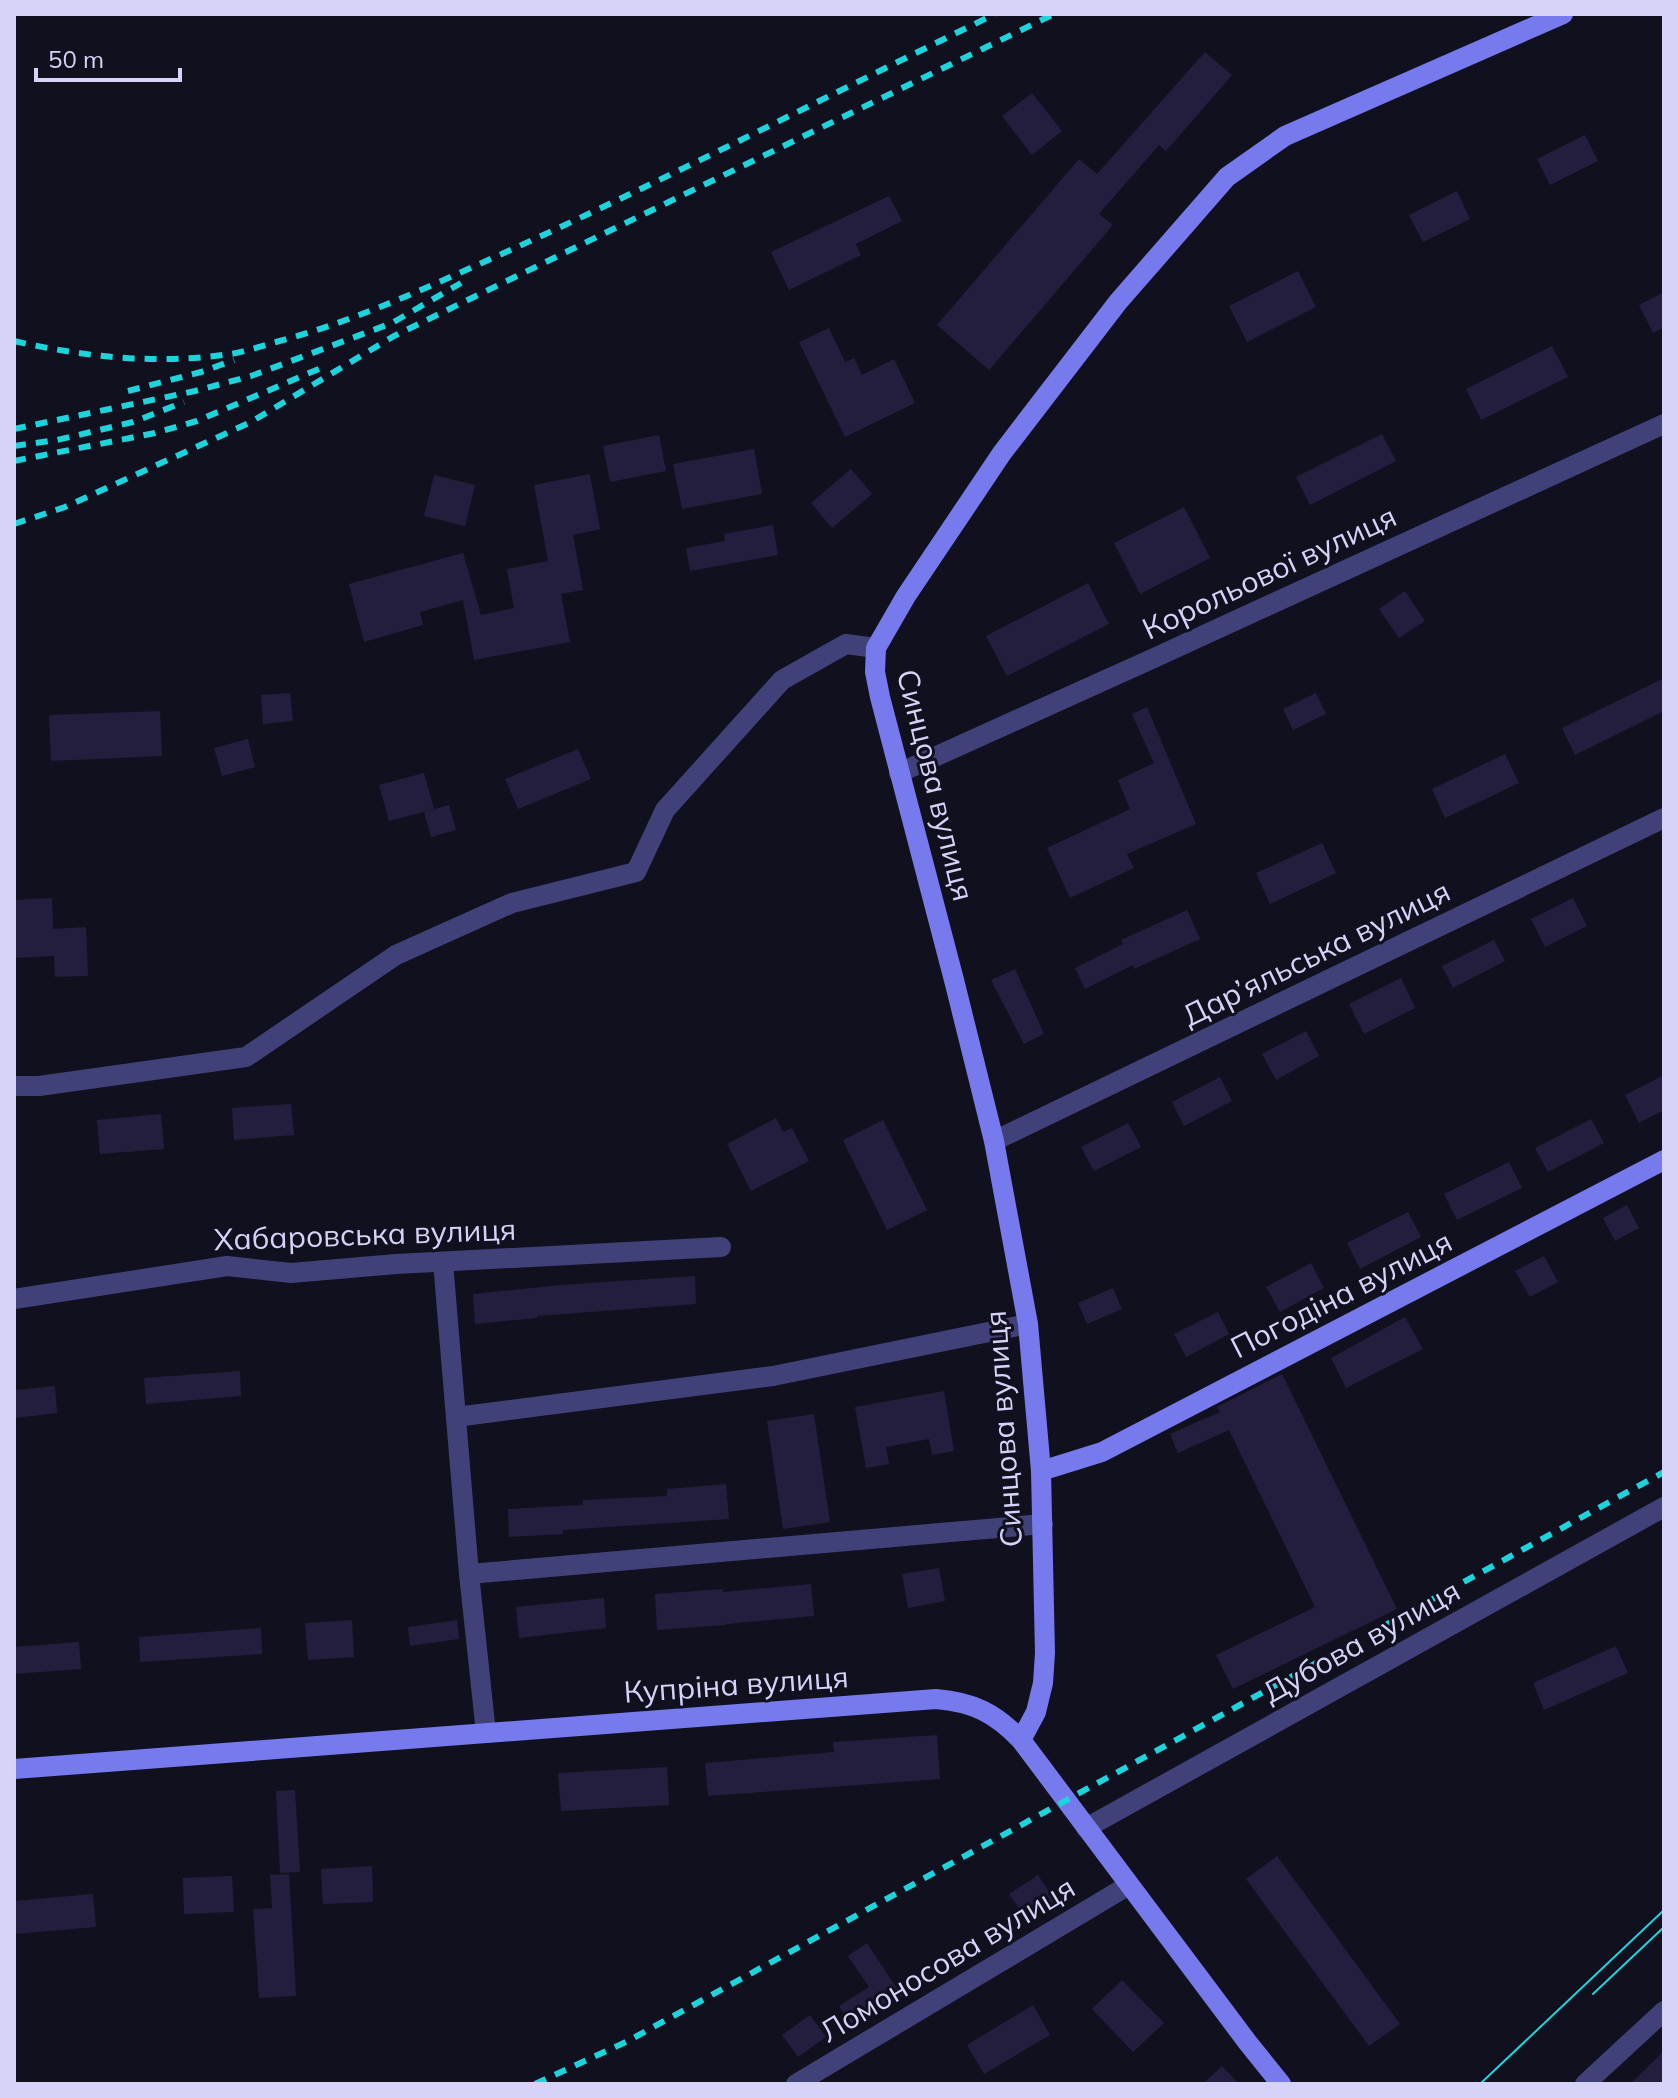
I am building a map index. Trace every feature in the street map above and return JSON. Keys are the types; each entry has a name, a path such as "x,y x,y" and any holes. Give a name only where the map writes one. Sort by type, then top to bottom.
{"street":[{"name":"Синцова вулиця","path":"1021,1740 1036,1712 1043,1683 1045,1653 1041,1471 1028,1324 994,1141 899,773 875,672 876,648 906,596 1002,453 1118,302 1227,177 1285,136 1563,14"},
{"name":"Корольової вулиця","path":"899,773 1664,424"},
{"path":"14,1086 39,1086 246,1057 396,955 512,903 636,872 665,810 782,680 846,644 876,648"},
{"name":"Дар’яльська вулиця","path":"994,1141 1664,818"},
{"name":"Погодіна вулиця","path":"1041,1471 1102,1452 1664,1160"},
{"name":"Хабаровська вулиця","path":"14,1299 227,1266 291,1273 721,1247"},
{"path":"443,1262 469,1574 486,1733"},
{"path":"456,1417 773,1376 1028,1324"},
{"name":"Дубова вулиця","path":"1086,1828 1664,1507"},
{"path":"469,1574 1043,1524"},
{"name":"Купріна вулиця","path":"14,1769 936,1699 958,1701 984,1710 1005,1723 1021,1740 1281,2084"},
{"name":"Ломоносова вулиця","path":"796,2084 1129,1885"},
{"path":"1585,2084 1664,2011"}],"building":[{"path":"1205,52 1232,75 1166,151 1159,145 1099,214 1113,225 989,370 937,325 1079,159 1097,174"},
{"path":"1032,93 1062,131 1032,155 1002,116"},
{"path":"1585,135 1598,161 1550,185 1537,159"},
{"path":"1457,191 1470,219 1423,242 1409,215"},
{"path":"889,196 902,221 856,244 861,255 789,290 771,252"},
{"path":"1298,271 1316,307 1247,342 1229,306"},
{"path":"1664,292 1664,327 1653,333 1639,305"},
{"path":"829,328 845,362 854,358 862,375 894,359 915,403 845,437 799,342"},
{"path":"1552,346 1568,377 1481,420 1466,389"},
{"path":"1382,434 1396,461 1310,505 1296,477"},
{"path":"659,435 666,471 610,482 603,446"},
{"path":"754,449 762,494 682,509 673,464"},
{"path":"851,469 872,494 832,528 811,503"},
{"path":"590,474 600,529 573,535 583,590 561,594 570,642 474,660 463,600 420,612 423,625 364,642 349,584 463,553 481,615 514,608 507,569 548,561 534,485"},
{"path":"434,475 475,485 465,526 424,516"},
{"path":"1184,507 1210,558 1140,594 1114,543"},
{"path":"773,525 778,555 690,571 686,548 725,541 724,534"},
{"path":"1088,583 1109,624 1007,676 986,636"},
{"path":"1405,591 1425,621 1399,638 1379,609"},
{"path":"1664,678 1664,711 1575,755 1562,728"},
{"path":"290,693 293,721 263,724 261,695"},
{"path":"1316,693 1326,714 1293,730 1283,709"},
{"path":"1147,707 1196,824 1127,854 1134,868 1070,898 1047,848 1130,809 1118,780 1154,763 1132,714"},
{"path":"160,711 162,756 51,761 49,715"},
{"path":"248,739 255,767 222,776 214,748"},
{"path":"578,749 591,779 518,809 505,779"},
{"path":"1505,754 1519,783 1445,818 1432,789"},
{"path":"424,773 434,809 389,821 379,785"},
{"path":"449,805 456,830 431,837 424,812"},
{"path":"1322,843 1336,873 1270,904 1256,873"},
{"path":"52,898 53,929 86,927 88,976 55,977 54,956 14,958 14,900"},
{"path":"1573,898 1587,926 1545,947 1531,919"},
{"path":"1187,910 1200,939 1134,969 1133,965 1085,989 1075,968 1123,944 1121,940"},
{"path":"1494,940 1505,961 1453,988 1442,966"},
{"path":"1015,969 1044,1034 1024,1044 991,980"},
{"path":"1401,978 1415,1008 1364,1034 1349,1004"},
{"path":"1306,1031 1319,1056 1276,1080 1262,1054"},
{"path":"1664,1075 1664,1110 1639,1123 1625,1095"},
{"path":"1220,1077 1232,1101 1184,1126 1172,1102"},
{"path":"291,1104 294,1135 234,1140 232,1108"},
{"path":"161,1114 164,1149 100,1154 97,1120"},
{"path":"776,1118 783,1132 792,1128 809,1161 751,1191 727,1144"},
{"path":"1591,1119 1604,1143 1548,1172 1535,1148"},
{"path":"883,1120 927,1210 887,1230 843,1140"},
{"path":"1128,1123 1141,1147 1094,1171 1081,1147"},
{"path":"1509,1162 1522,1188 1457,1220 1444,1194"},
{"path":"1627,1205 1639,1228 1615,1241 1603,1218"},
{"path":"1408,1212 1421,1237 1360,1269 1347,1243"},
{"path":"1544,1256 1558,1282 1530,1297 1515,1271"},
{"path":"1311,1263 1324,1288 1280,1312 1266,1287"},
{"path":"695,1276 696,1304 475,1324 473,1294"},
{"path":"1113,1288 1122,1309 1087,1324 1078,1303"},
{"path":"1218,1312 1229,1334 1186,1357 1174,1334"},
{"path":"1405,1317 1423,1349 1346,1388 1331,1358"},
{"path":"240,1371 241,1396 146,1404 144,1378"},
{"path":"1282,1374 1397,1609 1233,1689 1216,1655 1315,1607 1229,1430 1178,1453 1170,1434 1220,1412 1217,1407"},
{"path":"55,1386 57,1413 14,1418 14,1390"},
{"path":"944,1391 954,1451 932,1455 929,1439 886,1447 889,1464 866,1468 855,1407"},
{"path":"814,1414 830,1522 783,1529 767,1421"},
{"path":"726,1484 729,1519 563,1530 563,1534 509,1537 508,1509 583,1505 583,1500 667,1496 667,1489"},
{"path":"939,1568 945,1601 908,1608 902,1574"},
{"path":"811,1584 814,1616 657,1630 655,1594"},
{"path":"604,1598 606,1628 519,1638 516,1607"},
{"path":"352,1620 354,1657 308,1660 305,1623"},
{"path":"457,1620 459,1639 410,1646 408,1627"},
{"path":"261,1628 262,1654 140,1662 139,1637"},
{"path":"79,1642 81,1669 14,1674 14,1647"},
{"path":"1616,1646 1628,1673 1544,1710 1533,1683"},
{"path":"937,1735 940,1779 708,1796 705,1763 834,1752 833,1742"},
{"path":"667,1767 669,1805 561,1811 558,1773"},
{"path":"295,1790 300,1872 280,1873 276,1791"},
{"path":"1277,1856 1400,2024 1369,2046 1246,1879"},
{"path":"372,1866 373,1902 323,1904 321,1869"},
{"path":"289,1874 296,1996 259,1998 253,1909 272,1908 270,1875"},
{"path":"1038,1875 1055,1901 1027,1920 1009,1894"},
{"path":"232,1876 234,1912 184,1914 183,1878"},
{"path":"93,1894 96,1927 14,1934 14,1901"},
{"path":"867,1943 902,1996 856,2024 850,2024 839,2006 869,1987 848,1956"},
{"path":"1122,1980 1164,2023 1133,2052 1092,2009"},
{"path":"1033,2005 1050,2035 984,2074 967,2045"},
{"path":"810,2015 826,2037 798,2057 782,2035"},
{"path":"1664,2051 1664,2084 1630,2084"},
{"path":"1222,2066 1239,2084 1203,2084"}],"tram line":[{"path":"1480,2084 1664,1910"},
{"path":"1593,1994 1664,1927"}],"railway":[{"path":"14,341 94,355 175,359 241,352 332,325 415,293 558,228 995,14"},
{"path":"14,524 65,507 251,422 394,336 1054,14"},
{"path":"14,429 195,391 251,376 392,323 461,283"},
{"path":"128,391 234,360"},
{"path":"14,461 155,433 197,421 328,365"},
{"path":"14,446 57,440 133,422 184,402"},
{"path":"535,2084 626,2042 1664,1472"}]}
